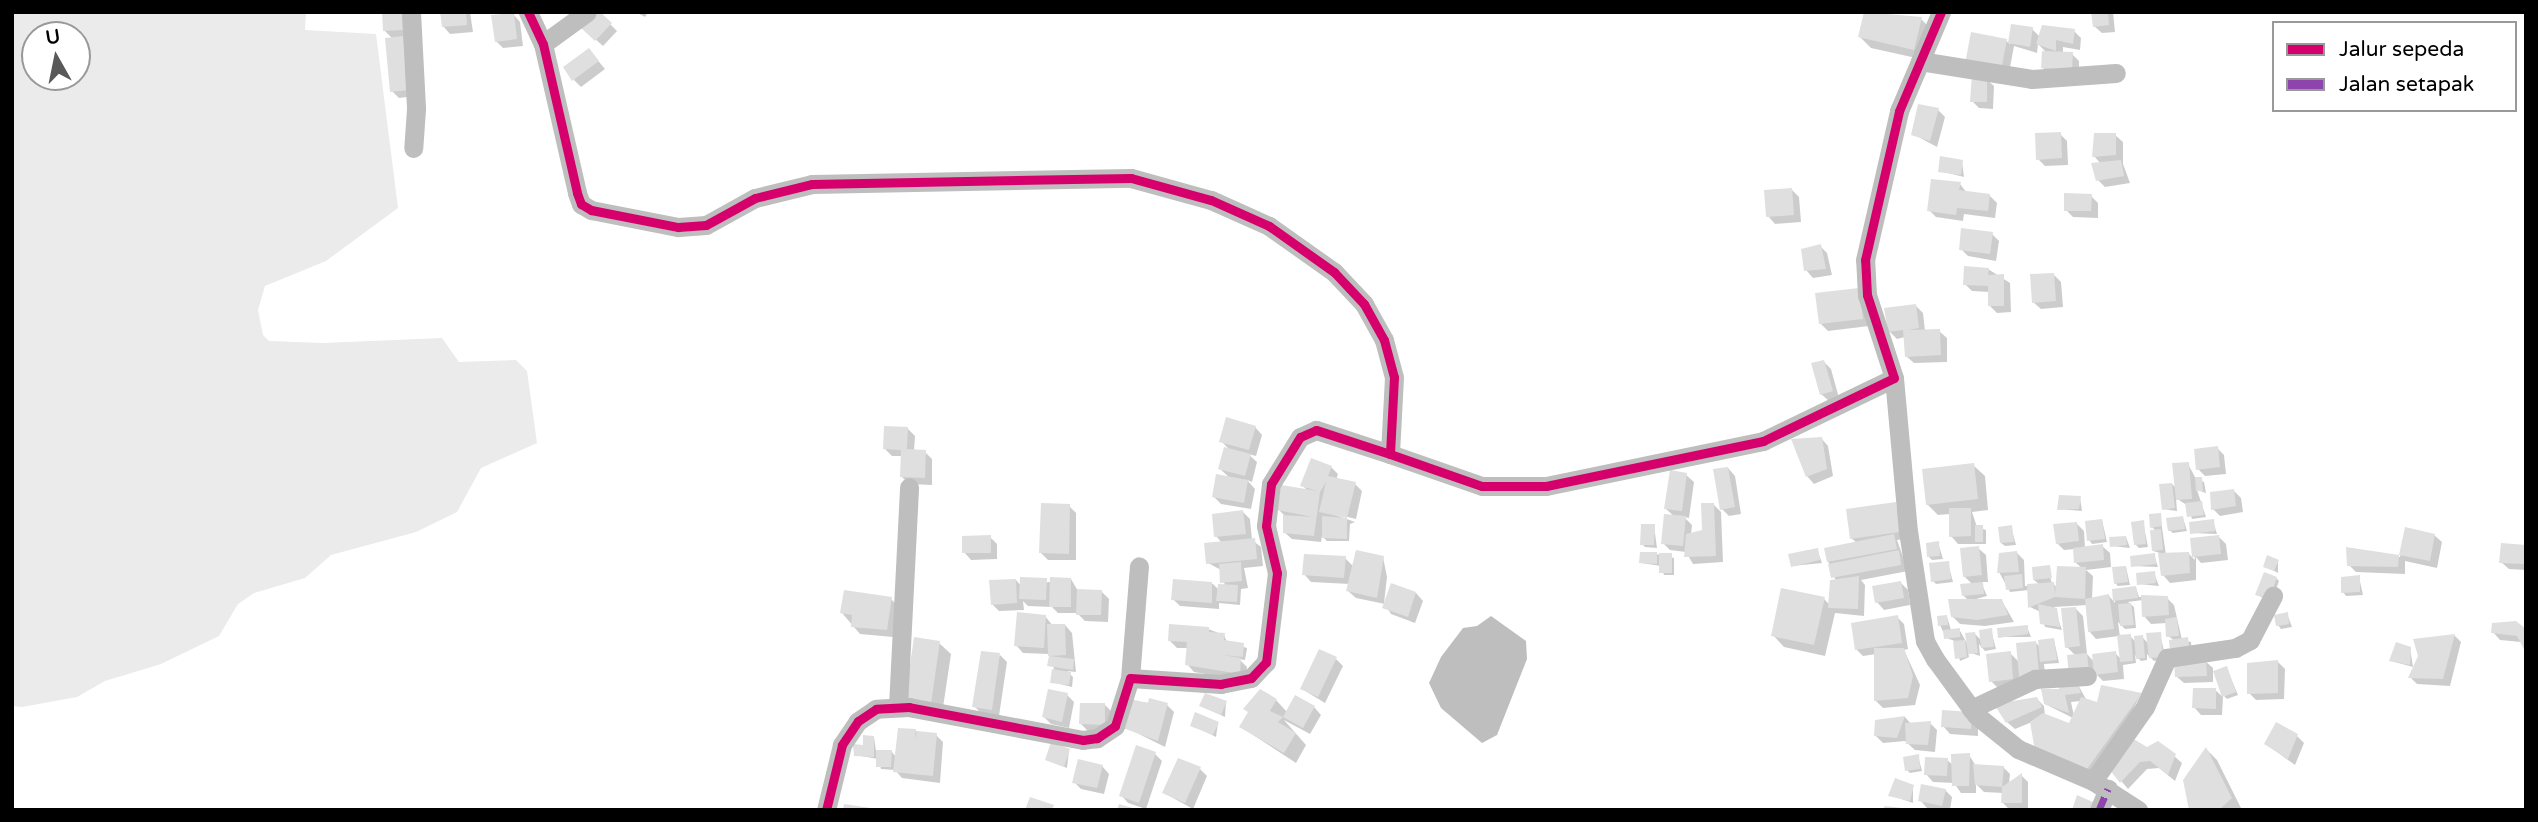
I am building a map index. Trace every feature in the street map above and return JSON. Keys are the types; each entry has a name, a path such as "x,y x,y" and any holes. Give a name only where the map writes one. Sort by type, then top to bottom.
{"street":[{"path":"411,12 416,109 413,148"},
{"path":"528,12 543,44 577,192 581,204 592,210 678,227 706,225 755,198 812,184 1131,178 1211,200 1269,226 1334,272 1364,304 1384,340 1394,377 1390,454"},
{"path":"543,44 587,12"},
{"path":"1941,12 1899,111 1865,260 1867,295 1894,378 1905,509 1925,640 1971,709 2018,749 2100,785 2138,810"},
{"path":"1920,61 2032,79 2116,73"},
{"path":"1130,678 1221,684 1251,678 1266,662 1277,573 1266,506 1271,484 1300,437 1316,430 1482,486 1546,486 1763,441 1894,378"},
{"path":"898,706 909,487"},
{"path":"826,810 850,730 876,709 898,706 1083,740 1097,738 1115,726 1130,678 1139,566"},
{"path":"2099,810 2100,785 2145,707 2167,658 2235,648 2250,640 2273,596"},
{"path":"1971,709 2035,679 2087,676"}],"shaded area":[{"path":"12,12 306,12 305,30 376,34 398,208 326,261 265,286 258,310 263,335 269,341 323,343 442,338 459,362 516,360 527,371 537,443 481,468 457,512 416,532 331,555 305,578 254,593 238,604 219,636 161,664 105,681 77,697 22,707 12,706"},
{"path":"1491,616 1526,641 1527,659 1497,735 1482,743 1441,708 1429,683 1441,657 1463,628 1477,626"}],"building":[{"path":"382,12 402,12 403,30 383,31"},
{"path":"440,12 466,12 467,25 442,27"},
{"path":"592,12 600,12 612,23 595,41 579,26"},
{"path":"1864,12 1922,17 1914,50 1858,37"},
{"path":"2091,12 2108,12 2109,25 2093,27"},
{"path":"514,13 517,39 495,42 491,15"},
{"path":"2011,24 2033,27 2030,47 2008,43"},
{"path":"2042,25 2075,29 2073,44 2056,40 2056,51 2036,44"},
{"path":"1971,32 2007,39 2001,71 1965,64"},
{"path":"403,36 409,90 390,92 385,38"},
{"path":"589,48 599,61 572,81 563,67"},
{"path":"2042,51 2073,52 2072,70 2041,68"},
{"path":"1972,74 1987,77 1987,102 1970,102"},
{"path":"1918,104 1939,108 1930,141 1911,135"},
{"path":"2061,132 2062,158 2036,160 2035,133"},
{"path":"2094,133 2116,133 2116,155 2092,157"},
{"path":"1940,156 1963,160 1961,175 1938,172"},
{"path":"2121,160 2124,176 2096,181 2091,163"},
{"path":"1931,179 1961,182 1959,190 1990,194 1988,211 1957,208 1956,215 1927,211"},
{"path":"1792,188 1794,215 1766,217 1764,190"},
{"path":"2064,193 2092,194 2091,211 2064,211"},
{"path":"1961,228 1993,232 1990,254 1959,250"},
{"path":"1821,244 1826,269 1804,271 1801,249"},
{"path":"1964,266 1989,268 1988,275 2004,274 2004,306 1988,306 1988,286 1963,285"},
{"path":"2054,273 2056,301 2032,303 2030,274"},
{"path":"1859,288 1863,319 1819,324 1815,293"},
{"path":"1916,304 1919,328 1908,330 1940,329 1941,355 1905,357 1903,330 1888,332 1884,308"},
{"path":"1824,360 1833,391 1820,395 1811,363"},
{"path":"1226,417 1256,426 1249,450 1219,442"},
{"path":"884,426 908,427 907,449 926,450 925,478 900,477 901,450 883,449"},
{"path":"1822,437 1827,469 1806,477 1791,439"},
{"path":"2218,446 2220,467 2196,470 2194,449"},
{"path":"1224,447 1251,454 1245,476 1218,469"},
{"path":"1311,458 1332,466 1328,476 1356,482 1347,518 1319,512 1326,482 1320,492 1314,536 1283,533 1283,515 1313,517 1277,510 1281,485 1318,491 1300,486"},
{"path":"2189,462 2192,499 2176,500 2172,463"},
{"path":"1974,463 1978,499 1926,505 1922,469"},
{"path":"1728,467 1735,507 1720,510 1713,469"},
{"path":"1670,470 1687,473 1682,511 1664,509"},
{"path":"1216,474 1248,480 1244,503 1212,497"},
{"path":"2195,477 2202,477 2203,491 2196,491"},
{"path":"2172,483 2175,508 2162,510 2159,484"},
{"path":"2234,489 2236,506 2211,510 2210,492"},
{"path":"2059,495 2081,496 2079,509 2057,510"},
{"path":"2202,501 2204,515 2187,517 2185,503"},
{"path":"1896,502 1900,532 1850,539 1846,509"},
{"path":"1041,503 1070,504 1069,554 1039,553"},
{"path":"1701,503 1714,503 1716,556 1684,557 1686,534 1702,530"},
{"path":"1949,508 1971,508 1971,536 1949,537"},
{"path":"1243,510 1246,534 1214,537 1212,514"},
{"path":"2161,513 2162,526 2150,528 2149,514"},
{"path":"1664,514 1686,516 1683,546 1661,544"},
{"path":"1322,516 1347,518 1347,539 1322,538"},
{"path":"2183,516 2185,529 2168,531 2166,518"},
{"path":"2102,519 2105,539 2087,541 2085,521"},
{"path":"2214,519 2215,531 2190,534 2189,522"},
{"path":"2144,520 2146,544 2134,545 2131,522"},
{"path":"2077,522 2079,541 2056,544 2053,524"},
{"path":"1641,524 1655,524 1654,545 1640,545"},
{"path":"1975,525 1983,525 1983,542 1975,542"},
{"path":"2012,525 2014,542 2000,543 1998,527"},
{"path":"2405,527 2435,534 2430,561 2399,555"},
{"path":"2161,529 2163,550 2152,551 2150,530"},
{"path":"1894,534 1897,549 1827,562 1824,548"},
{"path":"991,535 991,553 962,553 962,536"},
{"path":"2219,535 2221,554 2192,557 2190,538"},
{"path":"2126,536 2127,545 2110,547 2109,537"},
{"path":"1255,538 1257,559 1206,564 1204,543"},
{"path":"1939,541 1940,556 1927,557 1926,543"},
{"path":"2501,543 2526,545 2524,564 2499,563"},
{"path":"2103,544 2104,560 2074,563 2073,548"},
{"path":"1979,546 1982,575 1963,577 1960,548"},
{"path":"2346,547 2399,555 2398,567 2347,566"},
{"path":"1818,548 1820,560 1791,567 1788,554"},
{"path":"1356,550 1384,556 1377,598 1346,591"},
{"path":"1899,550 1901,565 1831,578 1828,564"},
{"path":"2017,551 2019,572 1997,573 1999,553"},
{"path":"1640,552 1657,552 1657,564 1639,563"},
{"path":"2189,552 2190,573 2161,576 2158,553"},
{"path":"1659,553 1672,553 1672,573 1659,573"},
{"path":"2155,553 2156,564 2131,567 2130,556"},
{"path":"1304,554 1346,556 1344,578 1302,575"},
{"path":"2267,555 2279,560 2274,571 2263,567"},
{"path":"1949,561 1951,579 1931,582 1929,563"},
{"path":"1241,562 1242,581 1220,583 1219,564"},
{"path":"2050,565 2052,578 2033,580 2032,567"},
{"path":"2057,566 2086,567 2085,599 2055,597 2028,608 2027,584 2054,582 2055,595"},
{"path":"2126,566 2128,582 2114,584 2112,567"},
{"path":"2155,571 2156,583 2137,585 2136,573"},
{"path":"2264,572 2277,577 2269,599 2255,595"},
{"path":"2022,574 2023,588 2006,590 2004,576"},
{"path":"2360,575 2360,592 2341,593 2341,577"},
{"path":"1859,576 1858,609 1828,608 1830,580"},
{"path":"1020,577 1047,578 1046,600 1019,599"},
{"path":"1050,577 1071,578 1071,607 1049,607"},
{"path":"1016,579 1017,603 991,605 989,580"},
{"path":"1173,579 1212,582 1212,603 1171,600"},
{"path":"1901,581 1904,598 1875,603 1872,586"},
{"path":"1983,582 1984,594 1962,596 1960,584"},
{"path":"1391,583 1416,592 1408,617 1382,608"},
{"path":"1218,584 1238,585 1237,602 1216,601"},
{"path":"2136,586 2138,598 2113,601 2112,589"},
{"path":"1781,588 1825,597 1814,645 1771,636"},
{"path":"1077,589 1102,590 1101,615 1076,615"},
{"path":"844,590 892,597 887,630 851,627 852,615 840,613"},
{"path":"2109,594 2114,629 2088,632 2085,599"},
{"path":"2141,595 2168,596 2169,615 2142,617"},
{"path":"1948,599 2002,599 2008,615 1977,620 1951,617"},
{"path":"2131,603 2134,625 2120,626 2118,604"},
{"path":"2038,604 2057,608 2060,627 2040,624"},
{"path":"2076,607 2080,646 2065,648 2061,608"},
{"path":"1017,612 1046,615 1044,648 1014,646"},
{"path":"2288,612 2289,624 2276,626 2274,615"},
{"path":"1898,615 1902,643 1855,650 1851,623"},
{"path":"1947,615 1948,625 1938,626 1937,616"},
{"path":"2177,617 2179,636 2166,637 2165,619"},
{"path":"2516,621 2526,629 2526,653 2517,636 2491,633 2492,623"},
{"path":"1047,624 1065,624 1066,655 1048,656"},
{"path":"1169,624 1209,627 1209,632 1225,633 1224,640 1244,643 1243,657 1222,655 1241,658 1240,674 1185,665 1187,642 1168,641"},
{"path":"2028,625 2028,634 1998,638 1997,628"},
{"path":"1960,628 1960,637 1944,639 1943,630"},
{"path":"1992,628 1994,647 1981,648 1979,630"},
{"path":"1975,632 1978,653 1968,654 1965,633"},
{"path":"2161,632 2163,657 2149,658 2146,633"},
{"path":"2131,634 2133,661 2120,662 2117,635"},
{"path":"2455,634 2443,679 2408,678 2418,656 2413,639"},
{"path":"2143,635 2145,658 2136,659 2134,636"},
{"path":"914,637 940,641 931,704 905,701"},
{"path":"2188,637 2189,649 2170,651 2169,640"},
{"path":"2054,638 2057,660 2040,662 2038,640"},
{"path":"1965,640 1967,657 1955,659 1953,641"},
{"path":"2036,641 2039,674 2019,676 2016,643"},
{"path":"2396,642 2411,647 2410,665 2389,661"},
{"path":"1874,648 1904,648 1913,676 1908,698 1874,701"},
{"path":"1319,649 1337,657 1318,697 1300,689"},
{"path":"981,651 1000,653 992,710 972,707"},
{"path":"2011,651 2013,679 1989,682 1986,654"},
{"path":"2116,651 2118,672 2094,675 2092,654"},
{"path":"2087,653 2089,673 2069,675 2067,655"},
{"path":"1049,656 1074,659 1073,670 1047,666"},
{"path":"2206,659 2207,676 2175,677 2174,660"},
{"path":"2278,660 2278,693 2247,694 2247,663"},
{"path":"2227,666 2236,692 2222,697 2213,671"},
{"path":"1052,669 1071,672 1069,685 1050,683"},
{"path":"2076,679 2081,693 2065,695 2069,713 2044,704 2041,689 2059,689 2060,682"},
{"path":"2101,685 2142,693 2087,769 2035,751 2030,722 2043,713 2069,723 2081,697 2097,702"},
{"path":"2193,688 2216,688 2216,709 2192,708"},
{"path":"1048,689 1068,693 1062,722 1042,717"},
{"path":"1260,689 1277,699 1270,711 1283,717 1278,722 1296,733 1284,753 1239,727 1248,712 1243,709"},
{"path":"1205,693 1227,701 1221,715 1199,706"},
{"path":"1295,695 1315,706 1303,728 1283,717"},
{"path":"2037,697 2042,707 2006,723 1994,704"},
{"path":"1149,698 1168,703 1158,741 1123,728 1130,699 1148,703"},
{"path":"1080,703 1105,703 1105,725 1079,724"},
{"path":"1942,710 1972,712 1971,729 1941,727"},
{"path":"1195,712 1219,722 1213,735 1190,726"},
{"path":"1905,716 1897,738 1874,736 1875,720"},
{"path":"1931,721 1928,745 1906,744 1905,723"},
{"path":"2276,722 2298,734 2288,759 2264,744"},
{"path":"898,728 916,729 915,740 917,731 937,733 933,776 893,772"},
{"path":"863,735 874,736 874,757 854,756 853,744 863,745"},
{"path":"2132,738 2147,747 2158,741 2176,754 2168,775 2150,761 2140,762 2120,783 2110,770"},
{"path":"1051,742 1070,749 1064,767 1045,760"},
{"path":"1136,745 1156,752 1139,803 1119,796"},
{"path":"2206,747 2232,798 2219,810 2189,810 2183,780"},
{"path":"876,750 892,750 891,767 876,767"},
{"path":"1970,753 1969,786 1952,786 1951,754"},
{"path":"1919,754 1920,769 1905,771 1903,757"},
{"path":"1925,757 1948,758 1947,776 1924,775"},
{"path":"1178,758 1201,767 1185,803 1162,793"},
{"path":"1078,759 1103,765 1097,788 1072,783"},
{"path":"1973,764 2004,766 2002,787 1975,785"},
{"path":"2022,773 2022,803 2001,803 2002,787"},
{"path":"1895,778 1914,785 1910,801 1888,796"},
{"path":"1921,784 1946,789 1942,806 1918,801"},
{"path":"2077,795 2095,803 2093,810 2072,810"},
{"path":"1030,797 1054,805 1052,810 1025,810"},
{"path":"844,804 871,808 843,810"},
{"path":"1119,804 1136,809 1117,810"},
{"path":"1885,806 1902,808 1902,810 1882,810"}],"marked path":[{"path":"2099,810 2108,789"}],"cycle path":[{"path":"528,12 543,44 577,193 581,204 591,210 678,227 706,225 755,198 812,184 1131,178 1211,200 1269,226 1334,272 1364,304 1384,340 1394,377 1390,454 1316,430 1300,437 1271,484 1266,526 1277,573 1266,662 1251,678 1221,684 1130,678 1115,726 1097,738 1083,740 909,707 876,709 858,721 842,745 826,810"},
{"path":"1390,454 1482,486 1546,486 1763,441 1894,378 1867,295 1865,260 1899,111 1941,12"}]}
